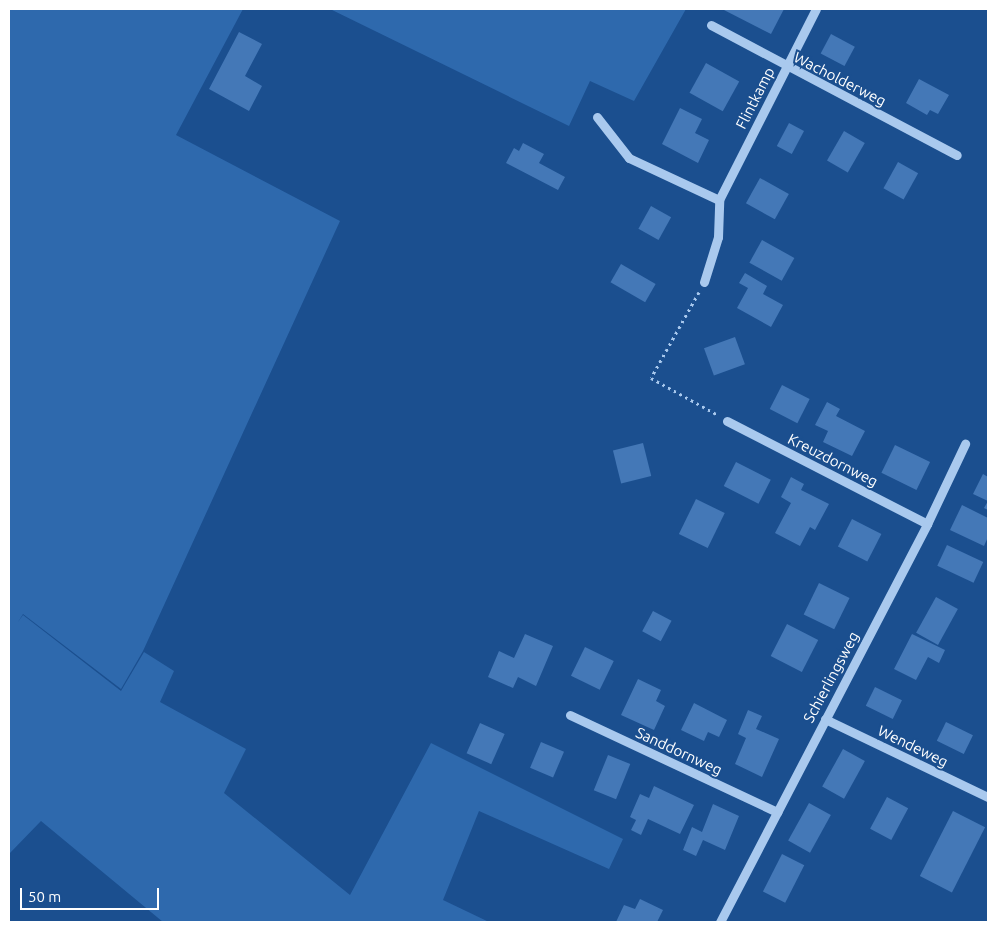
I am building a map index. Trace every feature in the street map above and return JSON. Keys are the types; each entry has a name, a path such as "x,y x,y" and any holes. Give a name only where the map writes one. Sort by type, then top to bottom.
{"street":[{"name":"Flintkamp","path":"704,282 718,237 719,200 816,9"},
{"name":"Wacholderweg","path":"711,25 786,67 957,155"},
{"path":"597,117 630,158 719,200"},
{"name":"Kreuzdornweg","path":"727,421 927,524"},
{"name":"Schierlingsweg","path":"720,922 927,524 965,444"},
{"name":"Sanddornweg","path":"570,716 777,812"},
{"name":"Wendeweg","path":"825,719 988,797"}],"path":[{"path":"704,282 652,378 727,421"}],"shaded area":[{"path":"9,9 243,9 176,135 340,221 143,651 121,689 23,614 18,622 23,615 121,691 144,652 174,671 160,702 246,749 224,793 350,895 431,743 623,839 609,869 479,811 443,900 489,922 163,922 41,821 9,854"},
{"path":"330,9 686,9 634,101 590,81 569,126"}],"building":[{"path":"722,9 784,9 771,34"},
{"path":"239,32 262,44 245,76 262,86 249,111 209,89"},
{"path":"831,34 855,47 845,66 821,53"},
{"path":"706,63 739,81 723,111 690,93"},
{"path":"919,79 949,95 938,114 930,110 927,115 906,103"},
{"path":"680,108 702,119 695,133 709,140 698,163 662,144"},
{"path":"789,123 804,131 792,154 777,146"},
{"path":"844,131 865,143 848,172 827,160"},
{"path":"523,143 544,154 539,163 565,177 558,190 506,163 514,148 519,151"},
{"path":"898,162 918,173 904,199 883,188"},
{"path":"760,178 789,194 775,219 746,203"},
{"path":"651,206 671,217 659,240 638,229"},
{"path":"762,240 794,258 782,281 749,263"},
{"path":"621,264 656,284 645,302 610,282"},
{"path":"745,273 767,286 763,294 783,305 771,327 737,308 748,288 739,283"},
{"path":"735,337 745,364 714,376 704,348"},
{"path":"782,385 810,399 797,423 770,409"},
{"path":"827,402 840,409 836,416 865,431 852,456 823,442 828,431 815,425"},
{"path":"643,443 651,476 621,483 613,450"},
{"path":"895,445 930,462 916,490 881,473"},
{"path":"736,462 771,480 758,504 724,486"},
{"path":"983,474 988,477 988,501 973,494"},
{"path":"791,477 804,484 801,490 829,504 815,530 810,527 800,546 775,533 791,503 781,497"},
{"path":"696,499 725,513 708,548 679,534"},
{"path":"988,501 988,510 984,508"},
{"path":"962,505 988,518 988,537 984,546 950,530"},
{"path":"852,519 881,534 867,562 838,547"},
{"path":"947,545 983,562 974,583 937,566"},
{"path":"819,583 850,598 834,629 804,614"},
{"path":"936,597 958,609 938,645 916,633"},
{"path":"653,611 672,621 661,641 642,631"},
{"path":"787,624 818,640 802,672 771,656"},
{"path":"525,634 553,646 536,686 518,677 513,688 488,677 499,651 514,658"},
{"path":"912,634 945,650 939,663 928,657 916,680 894,669"},
{"path":"585,647 614,661 600,690 571,676"},
{"path":"638,679 661,690 656,701 665,706 654,730 621,715"},
{"path":"875,687 902,700 893,719 866,706"},
{"path":"694,703 727,720 719,737 708,732 704,741 681,730"},
{"path":"748,710 762,716 756,729 779,739 762,777 735,764 746,738 738,734"},
{"path":"946,722 973,735 964,754 937,741"},
{"path":"480,723 505,734 491,764 467,753"},
{"path":"541,742 564,752 553,778 530,768"},
{"path":"843,749 865,761 844,799 822,787"},
{"path":"608,755 630,764 616,799 594,790"},
{"path":"654,786 694,805 680,834 648,819 641,835 631,830 636,820 630,817 640,794 649,798"},
{"path":"887,797 908,808 891,840 870,829"},
{"path":"809,803 831,815 810,853 788,841"},
{"path":"713,804 739,816 725,850 703,840 696,856 683,850 692,827 702,832"},
{"path":"953,811 985,827 952,892 920,876"},
{"path":"782,854 804,865 785,903 763,891"},
{"path":"640,899 663,910 657,922 616,922 624,905 635,909"}]}
